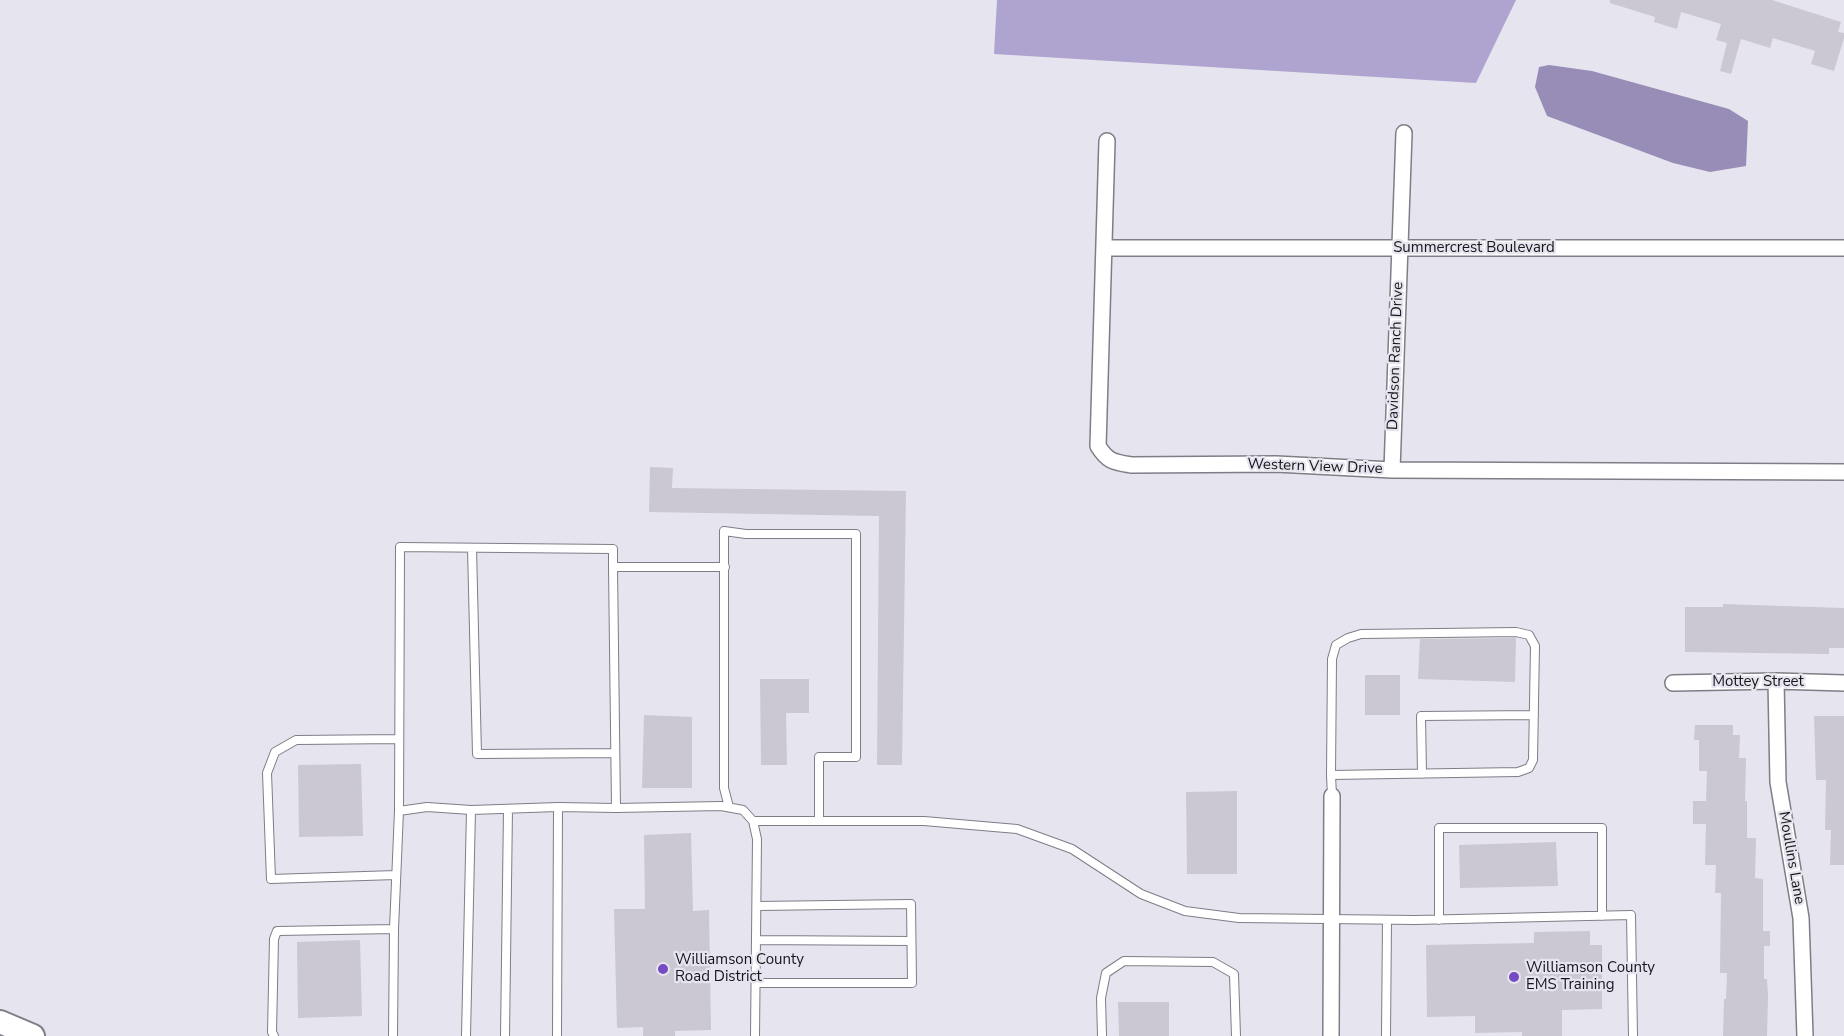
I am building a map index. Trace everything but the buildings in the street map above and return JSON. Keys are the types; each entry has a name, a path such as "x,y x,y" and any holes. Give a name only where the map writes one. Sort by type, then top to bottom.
{"main road":[{"path":"0,1022 33,1036"}],"street":[{"name":"Davidson Ranch Drive","path":"1392,470 1404,133"},
{"name":"Western View Drive","path":"1107,141 1098,446 1104,456 1113,462 1131,465 1276,464 1392,470 1844,472"},
{"name":"Summercrest Boulevard","path":"1105,248 1844,248"},
{"name":"Moullins Lane","path":"1776,681 1778,782 1801,918 1805,1036"},
{"name":"Mottey Street","path":"1672,683 1844,682"},
{"path":"1331,1036 1332,796"}],"lane":[{"path":"729,807 724,788 724,531 746,534 856,534 856,757 819,757 819,821"},
{"path":"393,1036 394,929 399,811 400,547 613,549 616,808"},
{"path":"472,548 477,754 615,753"},
{"path":"613,567 724,567"},
{"path":"1331,775 1518,772 1529,768 1533,760 1536,646 1529,635 1516,632 1361,634 1336,645 1332,659 1331,775 1332,796"},
{"path":"1422,774 1421,716 1534,715"},
{"path":"396,876 271,879 267,773 275,752 296,740 399,739"},
{"path":"399,811 428,807 471,810 721,806 743,810 753,821 757,839 755,1036"},
{"path":"557,1036 558,807"},
{"path":"505,1036 508,809"},
{"path":"466,1036 471,810"},
{"path":"753,821 924,821 1017,829 1072,849 1142,894 1185,911 1239,918 1439,920 1631,915 1633,1036"},
{"path":"1439,920 1439,828 1602,828 1602,916"},
{"path":"756,983 912,983 911,904 757,906"},
{"path":"1386,1036 1387,920"},
{"path":"274,1036 272,1032 274,939 278,930 394,929"},
{"path":"756,940 912,941"},
{"path":"1102,1036 1101,998 1106,973 1125,961 1213,962 1234,974 1236,1036"}],"shaded area":[{"path":"997,0 1516,0 1476,83 994,54"},
{"path":"1549,65 1592,71 1729,109 1748,121 1746,166 1710,172 1673,163 1547,116 1535,87 1539,67"}],"place":[{"name":"Williamson County Road District","path":"663,969"},
{"name":"Williamson County EMS Training","path":"1514,977"}]}
